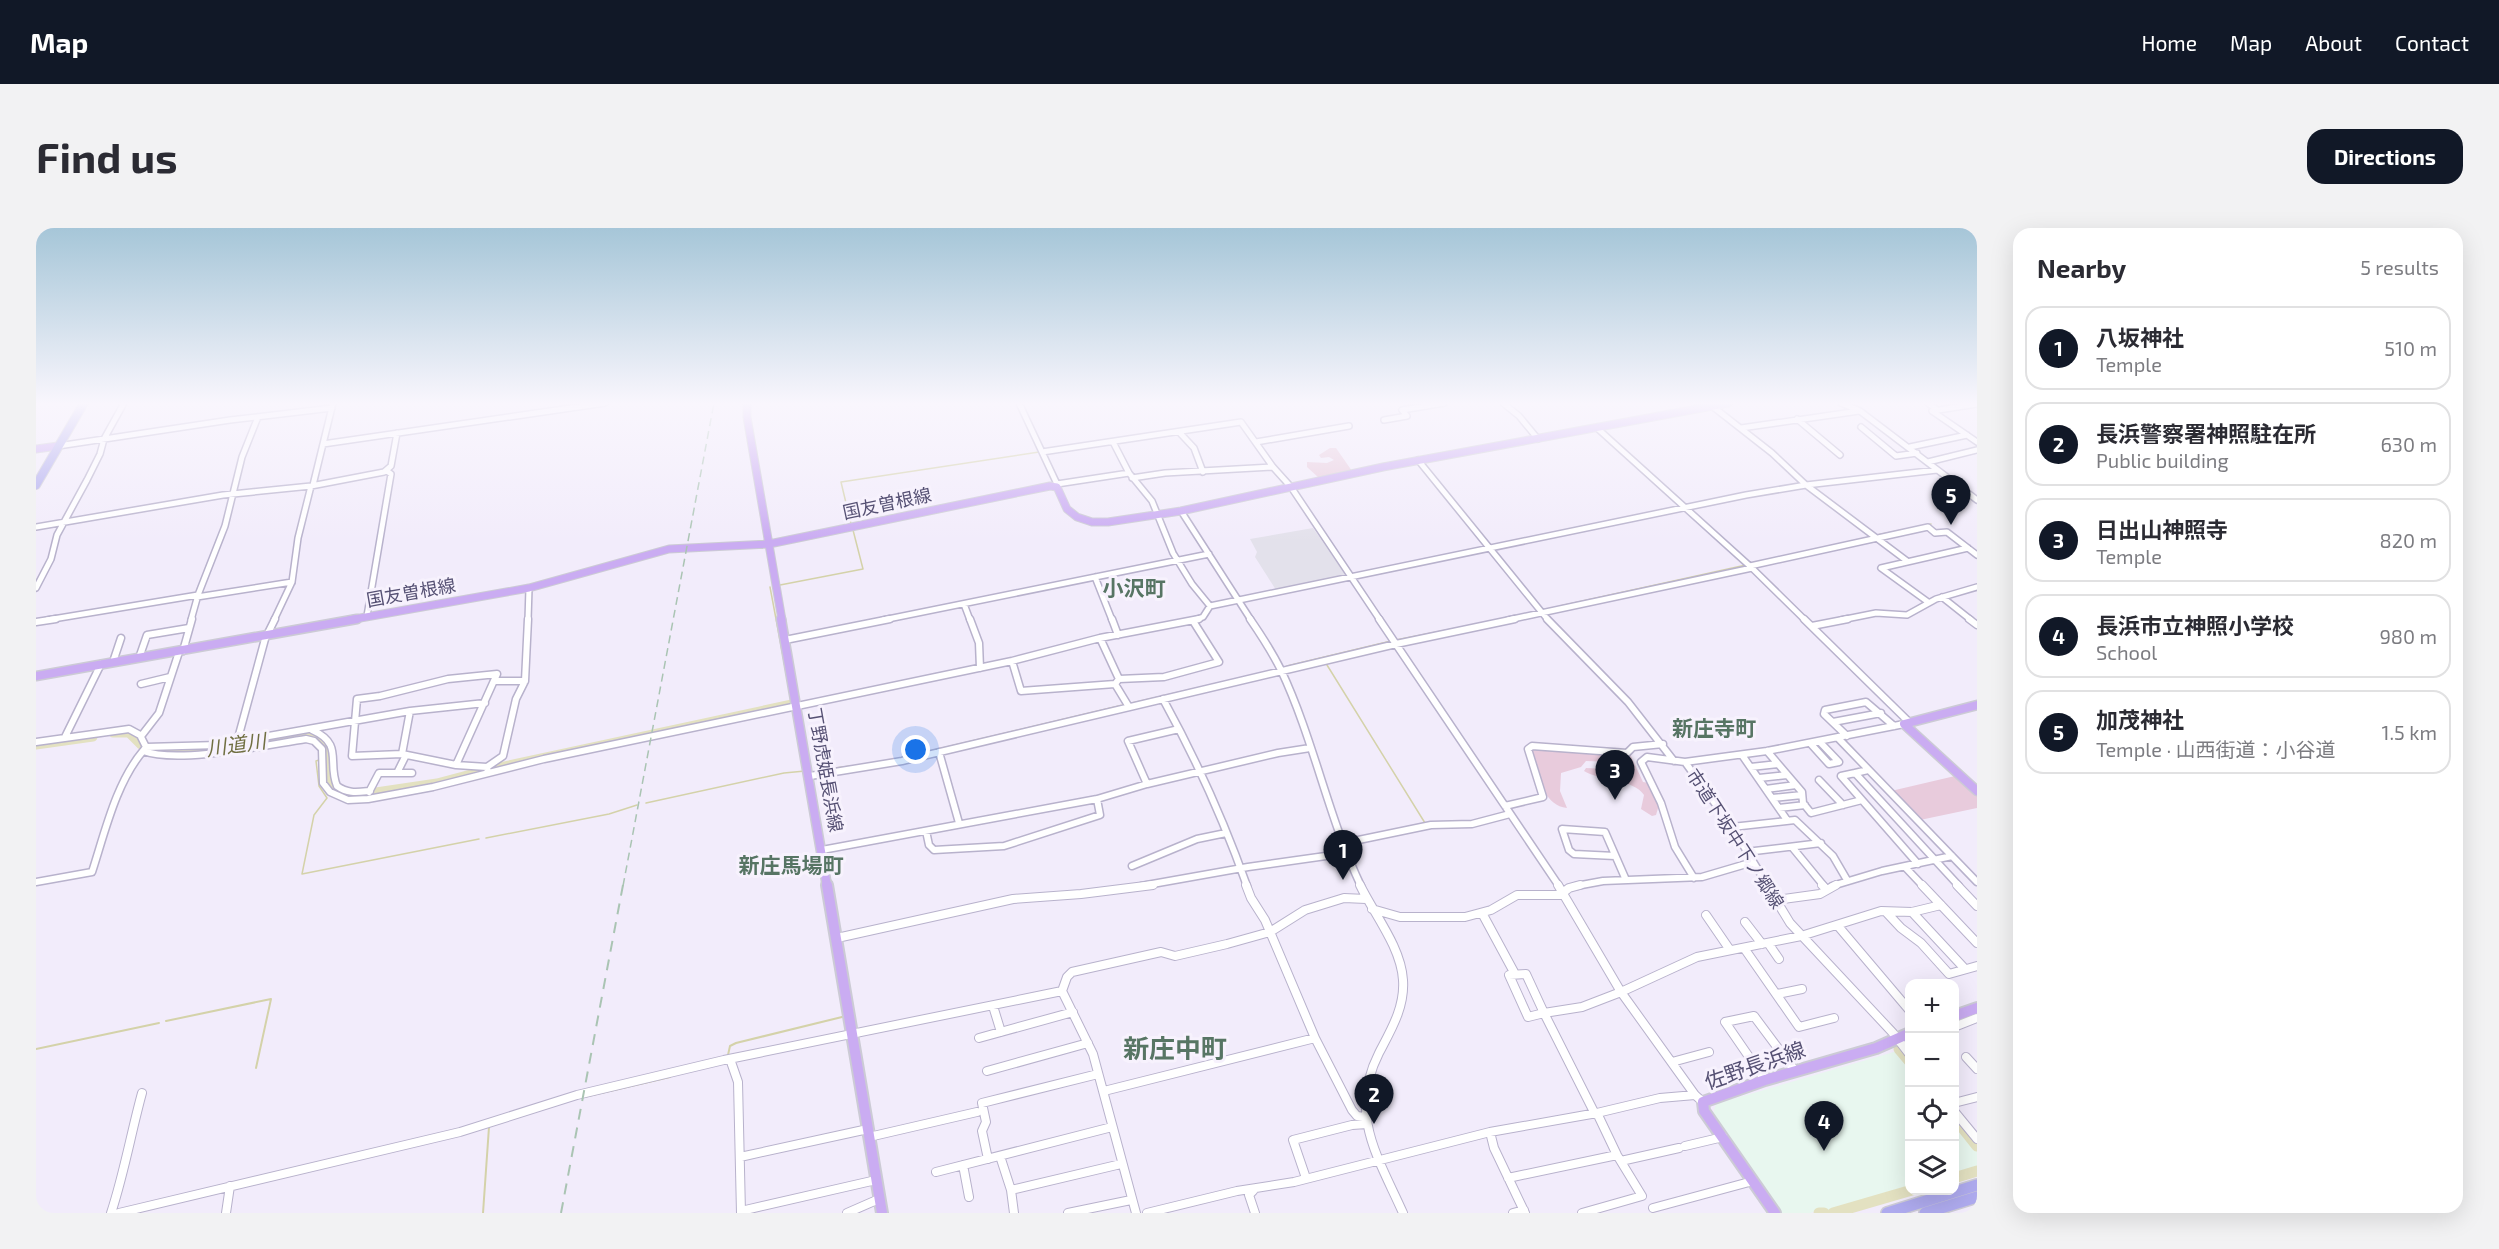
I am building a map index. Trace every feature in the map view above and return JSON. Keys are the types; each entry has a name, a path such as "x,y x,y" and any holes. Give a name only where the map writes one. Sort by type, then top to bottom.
{"highway":[{"path":"36,485 56,449"},
{"path":"1887,1213 1977,1185"},
{"path":"1925,1213 1977,1197"}],"main road":[{"name":"丁野虎姫長浜線","path":"753,449 810,776 882,1213"},
{"path":"1056,485 1067,509 1077,517 1092,522 1108,522 1181,511 1419,460 1482,449"},
{"name":"国友曽根線","path":"36,676 529,588 669,549 769,544 1056,485"},
{"path":"1907,723 1977,705"},
{"path":"1907,723 1977,791"},
{"path":"1959,1014 1977,1008"},
{"name":"佐野長浜線","path":"1775,1213 1704,1111 1699,1098 1876,1048 1905,1036"}],"street":[{"path":"36,588 51,559 53,544 63,522 101,449"},
{"path":"142,735 159,714 198,596 219,544 245,449"},
{"path":"237,742 267,634 292,582 298,538 312,486 319,472 317,462 321,449"},
{"path":"36,527 234,494 312,486 387,471 391,466 394,449"},
{"path":"1040,449 1056,485 1131,475 1273,467"},
{"path":"1042,453 1068,449"},
{"path":"1117,449 1131,475 1152,501 1178,560 1192,584 1210,606"},
{"path":"1194,449 1203,472"},
{"path":"1261,449 1291,487 1352,576 1563,891 1621,992 1699,1098"},
{"path":"1620,449 1749,565 1907,723"},
{"path":"1765,449 1806,484 1907,561"},
{"path":"1833,449 1840,455"},
{"path":"1888,449 1896,456 1917,453"},
{"path":"1912,449 1937,470 1976,497"},
{"path":"1928,462 1977,450"},
{"path":"1419,460 1540,612 1628,702 1674,761"},
{"path":"142,735 145,749 154,755 204,754 306,739 314,741 322,749 323,783 330,792 348,800 369,794 433,787 488,770 980,668 1100,638 1193,621 1203,618 1210,606 1352,576 1806,484 1937,470"},
{"path":"367,616 391,474 387,471"},
{"path":"1181,511 1281,671 1347,853 1403,978 1402,1005 1368,1077 1364,1101 1366,1121 1403,1213"},
{"path":"810,776 902,761 1396,644 1928,527 1935,533 1947,532 1974,551"},
{"path":"1929,602 1881,568 1907,561 1974,551"},
{"path":"785,640 1209,554"},
{"path":"1095,577 1118,635"},
{"path":"36,622 292,582"},
{"path":"1812,626 1876,612 1907,615 1929,602 1977,587"},
{"path":"488,770 503,756 516,699 525,681 529,588"},
{"path":"1942,597 1977,624"},
{"path":"964,604 979,644 980,668"},
{"path":"1012,661 1021,691 1164,677 1219,662 1193,621"},
{"path":"139,658 147,635 189,628"},
{"path":"113,662 121,638"},
{"path":"1100,638 1129,707"},
{"path":"64,738 101,664"},
{"path":"456,765 497,675 448,679 381,696 357,699 352,756 404,755 456,765 488,770"},
{"path":"141,684 170,677"},
{"path":"495,681 525,681"},
{"path":"1163,699 1200,772 1232,843 1251,898 1270,932 1315,1038 1352,1110 1366,1121"},
{"path":"1847,736 1824,714 1825,710 1866,702 1894,726"},
{"path":"36,882 92,872 136,756 145,749 237,742 410,711 485,703"},
{"path":"397,772 404,755 410,711"},
{"path":"1833,722 1881,713"},
{"name":"市道下坂中下ノ郷線","path":"1905,1049 1801,936 1685,762 1767,751 1907,723"},
{"path":"36,742 118,729 129,729 142,735"},
{"path":"1147,784 1128,741 1179,729"},
{"path":"312,730 323,735 331,744 333,777 338,786 369,794"},
{"path":"1838,738 1977,882"},
{"path":"1810,743 1829,764 1839,762 1820,741"},
{"path":"1505,806 1543,797 1528,749 1532,746 1628,753 1633,747 1663,744"},
{"path":"822,850 1097,799 1147,784 1278,753 1310,748"},
{"path":"1767,751 1796,785 1811,813 1862,800"},
{"path":"939,752 959,823"},
{"path":"1742,755 1787,820"},
{"path":"1685,762 1647,757 1641,762 1661,803 1675,847 1694,878"},
{"path":"1751,767 1778,764"},
{"path":"1868,770 1841,776 1918,864"},
{"path":"369,794 379,773 412,773"},
{"path":"1855,773 1977,906"},
{"path":"1759,778 1787,775"},
{"path":"1819,780 1843,805"},
{"path":"1766,789 1796,785"},
{"path":"1772,798 1802,795"},
{"path":"926,831 929,845 934,850 1004,846 1100,815 1097,799"},
{"path":"1779,808 1805,805"},
{"path":"1344,843 1431,825 1472,824 1510,814"},
{"path":"1731,828 1795,820 1833,856 1847,880"},
{"path":"1615,856 1574,854 1569,850 1562,829 1605,832 1626,880"},
{"path":"1132,866 1197,838 1226,833"},
{"path":"1746,852 1821,843"},
{"path":"1792,847 1825,888"},
{"path":"837,938 1013,899 1081,894 1158,884 1347,853"},
{"path":"1776,900 1820,894 1825,888 1847,880 1952,856"},
{"path":"1372,909 1400,917 1465,917 1482,913 1516,895 1560,895 1563,891 1579,884 1694,878 1727,871 1753,862"},
{"path":"1905,867 1977,943"},
{"path":"1136,1213 1121,1164 1104,1091 1088,1043 1062,991 1066,977 1072,972 1161,952 1175,956 1190,953 1270,932 1305,910 1344,898 1366,899"},
{"path":"1582,1213 1642,1196 1619,1158 1543,1013 1526,974 1509,975 1528,1017 1543,1013 1582,1007 1621,992 1686,961 1801,936 1881,911 1887,913 1912,912 1941,905"},
{"path":"1912,912 1965,969"},
{"path":"1482,913 1515,974"},
{"path":"1887,913 1901,928 1921,943 1949,974 1977,966"},
{"path":"1706,915 1730,950"},
{"path":"1745,922 1779,958"},
{"path":"1838,926 1905,1005"},
{"path":"1744,948 1799,1026 1834,1018"},
{"path":"1777,994 1802,989"},
{"path":"119,1213 460,1132 577,1095 730,1059 1062,991"},
{"path":"993,1006 1000,1032"},
{"path":"979,1038 1074,1012"},
{"path":"1765,1080 1725,1022 1754,1016 1795,1071"},
{"path":"1959,1025 1977,1018"},
{"path":"1104,1091 1315,1038"},
{"path":"987,1071 1088,1043"},
{"path":"1672,1062 1709,1052"},
{"path":"1966,1057 1977,1069"},
{"path":"730,1059 738,1082 741,1212 876,1180"},
{"path":"988,1159 982,1131 986,1122 982,1103 1098,1074"},
{"path":"111,1213 121,1184 128,1143 142,1093"},
{"path":"1959,1102 1977,1097"},
{"path":"1147,1213 1237,1191 1253,1191 1490,1132 1596,1113 1660,1098 1699,1098"},
{"path":"740,1157 977,1112"},
{"path":"1959,1117 1977,1139"},
{"path":"1306,1178 1293,1140 1366,1121"},
{"path":"936,1172 1112,1127"},
{"path":"1490,1132 1508,1178 1525,1211 1513,1213"},
{"path":"1508,1178 1682,1147 1723,1137"},
{"path":"1000,1156 1011,1190 1014,1213"},
{"path":"1011,1190 1121,1164"},
{"path":"963,1165 969,1197"},
{"path":"1653,1208 1753,1181"},
{"path":"226,1213 230,1186"},
{"path":"1253,1191 1249,1196 1255,1213"},
{"path":"846,1213 879,1199"},
{"path":"1068,1213 1131,1200"}],"shaded area":[{"path":"1328,449 1337,449 1352,471 1319,478 1307,467 1307,462 1327,463 1334,460 1329,457 1321,458 1319,455"},
{"path":"1313,528 1346,575 1276,590 1255,557 1257,552 1250,539"},
{"path":"1533,747 1630,754 1643,782 1649,783 1659,805 1656,815 1652,816 1641,809 1644,795 1633,786 1584,771 1586,768 1608,769 1612,766 1610,762 1586,761 1581,767 1561,773 1560,791 1567,808 1558,806 1551,801 1542,786 1530,750"},
{"path":"1955,776 1977,795 1977,808 1920,820 1891,791"},
{"path":"1897,1051 1905,1061 1905,1190 1888,1195 1890,1199 1842,1213 1826,1213 1820,1210 1810,1213 1782,1213 1713,1113 1716,1104"},
{"path":"1959,1127 1977,1149 1977,1169 1959,1175"}],"waterway":[{"path":"851,524 841,482 1039,452"},
{"path":"1877,535 1931,524"},
{"path":"780,585 863,569 853,530"},
{"path":"1560,606 1746,565"},
{"path":"770,587 792,704"},
{"path":"1396,640 1497,620"},
{"path":"1287,666 1391,641"},
{"path":"1327,665 1425,823"},
{"path":"1132,703 1270,671"},
{"path":"495,768 792,704"},
{"path":"900,758 1123,705"},
{"name":"川道川","path":"113,733 129,733 141,745"},
{"path":"150,750 206,750 309,736 317,737 325,744 330,781 334,787 349,796 437,783 482,771"},
{"name":"川道川","path":"36,745 93,737"},
{"path":"319,760 316,761 319,786 327,798 314,815 302,874 479,839"},
{"path":"818,770 851,766"},
{"path":"646,803 784,773 805,771"},
{"path":"486,838 609,814 637,805"},
{"path":"166,1021 271,999 256,1068"},
{"path":"1959,1020 1977,1014"},
{"path":"728,1055 730,1046 736,1043 842,1017"},
{"path":"36,1049 159,1023"},
{"path":"1899,1049 1905,1056"},
{"path":"584,1097 670,1077"},
{"path":"1959,1123 1977,1146"},
{"path":"483,1213 489,1127"},
{"path":"1959,1176 1977,1171"},
{"path":"1833,1213 1905,1192"},
{"path":"1819,1213 1824,1213"}],"railway":[{"path":"623,886 705,449"},
{"path":"561,1213 623,885"}],"place":[{"name":"加茂神社","path":"1951,525"},
{"name":"日出山神照寺","path":"1615,800"},
{"name":"八坂神社","path":"1343,880"},
{"name":"長浜警察署神照駐在所","path":"1374,1124"},
{"name":"長浜市立神照小学校","path":"1824,1151"}],"district":[{"name":"小沢町","path":"1134,589"},
{"name":"新庄寺町","path":"1714,729"},
{"name":"新庄馬場町","path":"791,866"},
{"name":"新庄中町","path":"1175,1049"}]}
